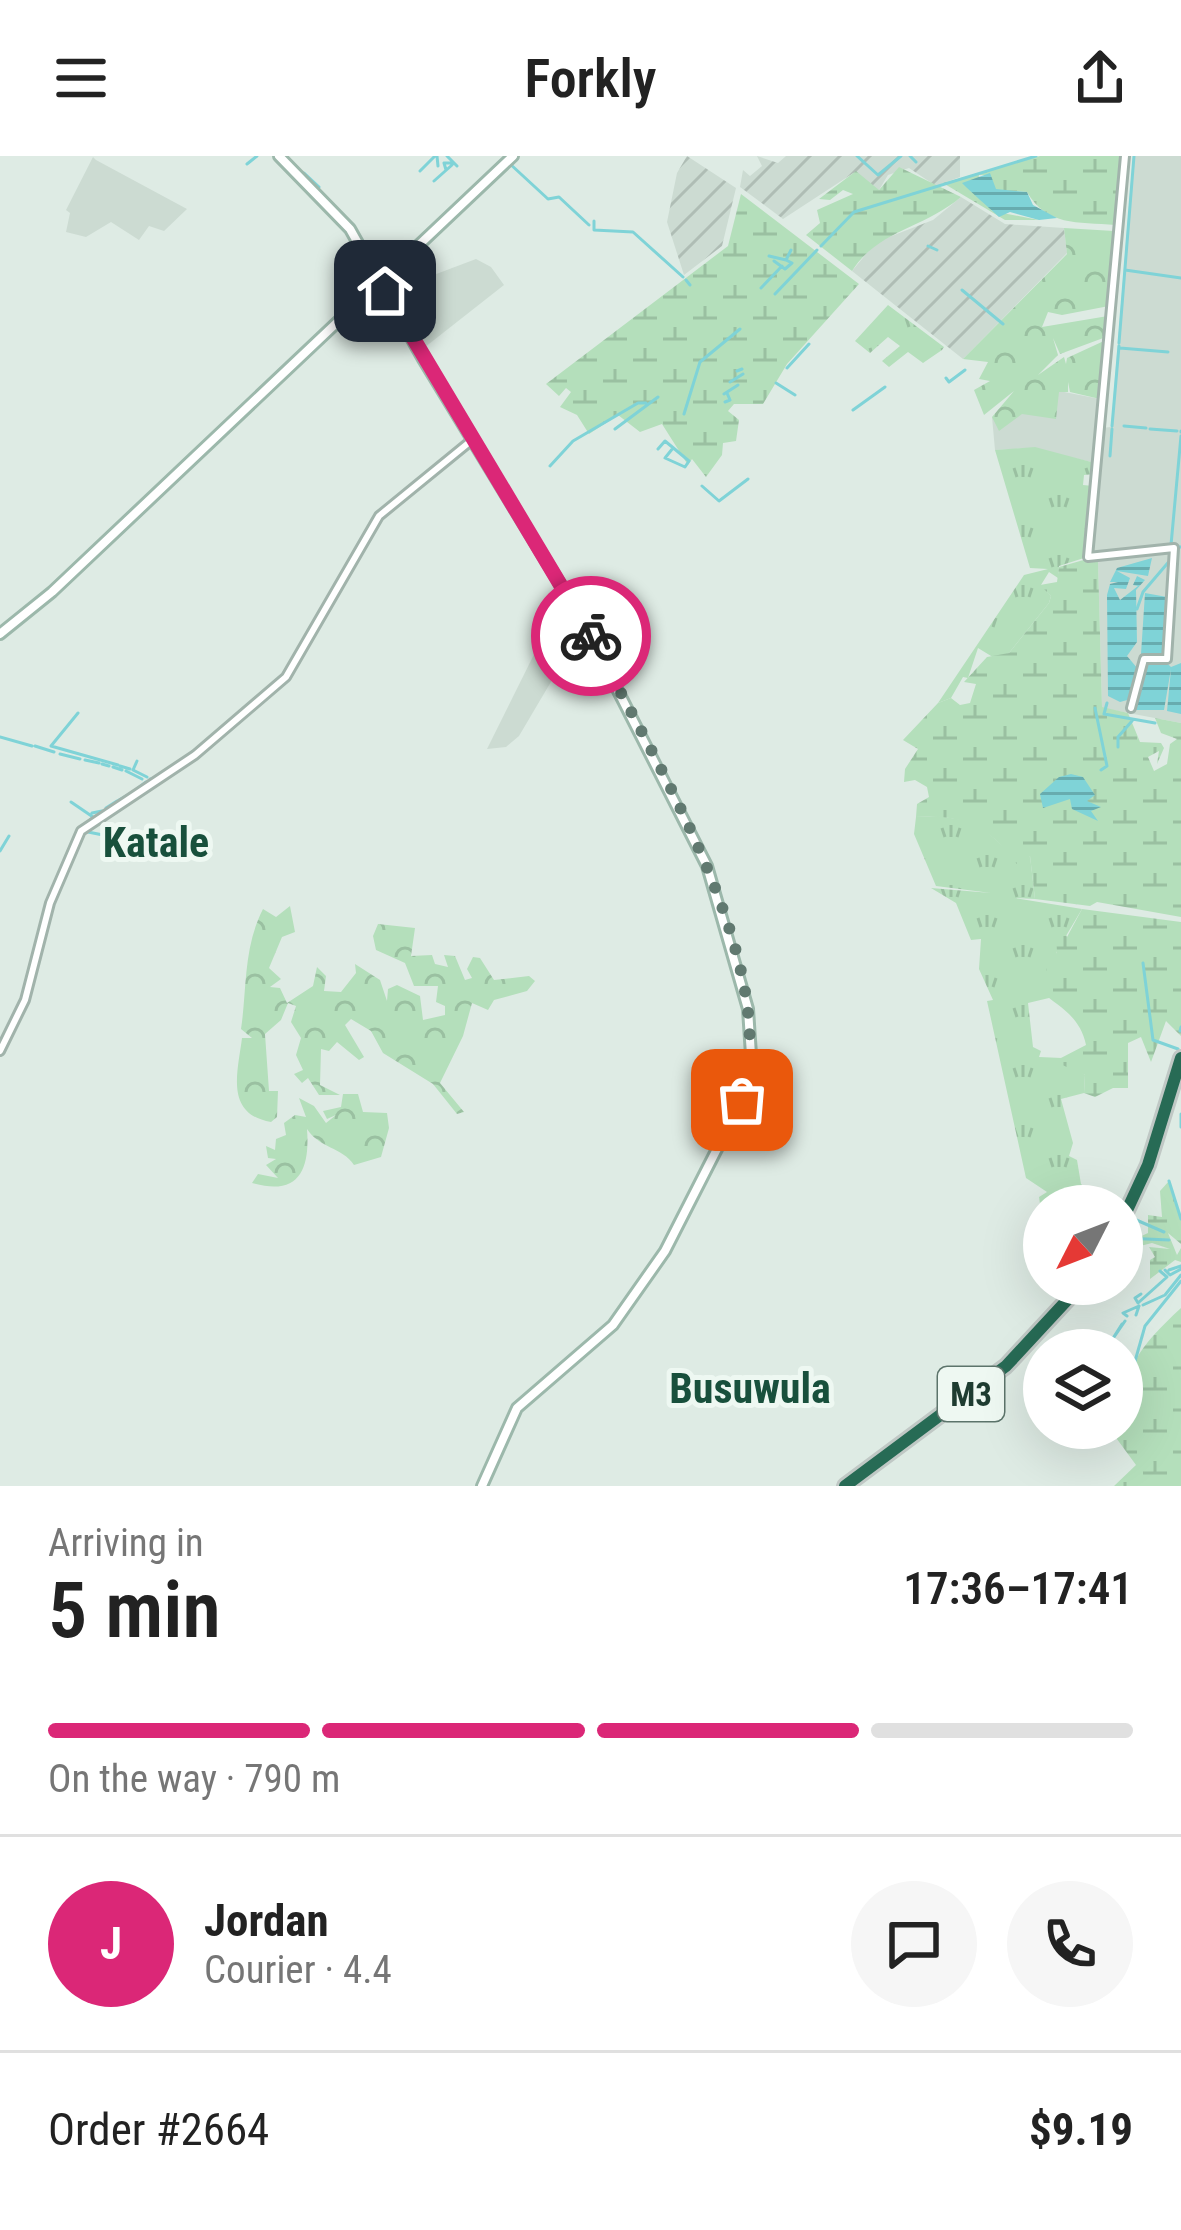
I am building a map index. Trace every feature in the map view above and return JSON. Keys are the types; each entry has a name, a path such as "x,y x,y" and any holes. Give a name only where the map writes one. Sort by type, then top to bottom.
{"highway":[{"path":"1139,1185 1181,1058"},
{"path":"1143,1188 1181,1078"},
{"name":"M3","path":"844,1486 1006,1366 1065,1305"},
{"name":"M3","path":"854,1486 991,1386 1048,1333 1069,1305"}],"main road":[{"path":"279,156 339,212 582,620 698,847 720,900 751,1040 739,1108 646,1284 613,1325 523,1400 482,1486"},
{"path":"0,634 52,592 378,278 513,156"}],"street":[{"path":"1125,156 1088,557 1174,548 1168,654 1144,659 1131,707"},
{"path":"0,1052 25,1000 50,903 81,831 195,755 286,677 379,516 472,440"}],"shaded area":[{"path":"687,156 736,188 722,246 684,275 667,222 677,173"},
{"path":"757,156 778,163 786,156 960,156 960,177 936,186 909,168 888,175 879,190 872,190 855,172 783,219 740,187 743,170 750,176 762,166"},
{"path":"1133,156 1181,156 1181,723 1102,708 1098,561 1090,553 1101,428 1111,427"},
{"path":"93,157 187,209 164,231 149,226 139,240 111,222 86,237 66,232 70,213 66,210"},
{"path":"961,197 1005,224 1064,228 1067,253 963,359 852,271 876,242 933,220"},
{"path":"476,259 491,267 504,285 420,351 406,325 429,309 415,282"},
{"path":"1059,391 1100,399 1095,463 1032,448 995,450 992,417 1022,414"},
{"path":"562,598 606,671 578,691 555,675 519,736 506,747 487,749"}],"green space":[{"path":"1040,156 1123,156 1116,225 1053,217 1027,192 995,190 986,175 979,175 977,191 992,211 1039,220 1005,220 943,183"},
{"path":"899,167 961,197 888,238 852,271 806,235 820,223 817,210 853,194 843,190 830,200 819,199 856,171 879,190"},
{"path":"741,194 859,284 787,364 763,404 734,404 728,411 739,420 736,441 723,443 722,455 706,477 692,459 688,465 662,424 640,432 618,415 589,434 577,415 560,407 571,392 566,388 559,396 546,384 728,246"},
{"path":"1064,228 1114,231 1109,306 1062,315 1048,312 1042,327 1108,316 1106,337 1060,354 1053,338 1058,355 1038,375 1064,357 1066,364 1067,358 1106,340 1100,399 1070,392 1068,382 1068,392 1059,392 1056,419 1022,414 999,431 992,417 1014,391 984,415 974,390 990,381 979,379 988,362 963,359 1067,254"},
{"path":"888,305 942,350 923,363 908,352 889,367 882,361 900,346 888,337 870,353 855,341"},
{"path":"1035,447 1095,463 1094,474 1084,475 1083,485 1093,486 1087,557 1059,566 1058,578 1049,572 1041,585 1051,596 1049,603 1009,653 996,659 978,648 968,678 963,677 951,698 938,703 1024,575 1048,569 1030,568 995,450"},
{"path":"1087,559 1098,561 1102,707 1128,713 1140,742 1161,743 1164,748 1157,764 1159,751 1148,757 1154,771 1167,764 1170,744 1177,739 1161,733 1155,718 1181,723 1181,917 1097,902 1090,906 1035,899 1030,856 1023,873 1002,846 978,827 950,818 916,817 917,804 929,797 927,787 915,780 904,782 905,769 918,749 903,740 938,703 951,698 960,705 970,703 976,684 964,682 987,657 1009,653 1049,603 1051,596 1040,585 1057,582 1059,567"},
{"path":"916,817 976,822 1024,865 1030,856 1035,899 1015,898 1082,909 1057,951 1049,998 1028,1003 1033,1047 1041,1051 1039,1057 1062,1058 1085,1075 1084,1093 1061,1099 1073,1143 1069,1156 1077,1160 1082,1185 1036,1185 1026,1178 987,1001 993,1000 979,969 981,939 971,940 956,903 931,888 991,893 936,886 914,834"},
{"path":"290,906 295,932 282,937 269,968 281,979 270,987 280,988 287,1003 313,986 317,967 326,976 324,991 341,992 356,973 355,964 380,980 387,1001 388,989 397,985 420,996 423,1020 445,1015 445,1006 436,1002 438,986 414,986 405,963 376,950 373,936 378,924 415,928 411,956 432,955 435,964 448,967 444,955 455,956 465,980 472,978 467,969 473,957 480,958 494,980 529,976 535,981 527,991 494,1000 488,1010 472,1003 463,1036 440,1083 464,1112 457,1114 433,1084 383,1053 371,1031 351,1019 345,1025 364,1057 359,1060 337,1042 329,1051 321,1049 320,1085 340,1095 319,1095 308,1078 302,1083 294,1074 303,1070 296,1055 301,1038 291,1022 296,1006 288,1003 281,1020 265,1034 269,1091 278,1091 277,1117 271,1122 246,1110 237,1077 242,1038 252,1038 241,1029 252,939 263,909 276,917"},
{"path":"1082,909 1181,922 1181,1036 1166,1021 1151,1062 1141,1037 1128,1043 1128,1088 1113,1088 1095,1097 1084,1093 1085,1075 1060,1064 1059,1059 1086,1045 1079,1027 1043,993 1049,955 1057,953 1056,930 1064,929 1067,937"},
{"path":"343,1094 358,1094 363,1112 387,1113 389,1128 381,1157 354,1165 307,1129 299,1176 281,1186 252,1183 258,1174 278,1178 266,1165 276,1159 268,1158 266,1146 275,1150 276,1139 286,1135 284,1123 295,1115 306,1117 299,1098 314,1106 326,1123 336,1115 327,1119 323,1111 341,1107"},
{"path":"1169,1181 1181,1219 1181,1244 1168,1233 1177,1255 1181,1248 1181,1262 1175,1260 1150,1279 1150,1260 1155,1257 1149,1247 1170,1249 1143,1245 1148,1215 1162,1217 1160,1191"},
{"path":"1181,1308 1181,1486 1114,1486 1136,1465 1124,1449 1143,1449 1143,1349"}],"water":[{"path":"990,173 996,189 1027,192 1033,205 1057,218 1039,220 1010,212 999,217 962,183"},
{"path":"1152,558 1148,576 1117,571 1130,578 1126,589 1114,588 1120,600 1138,586 1133,585 1137,576 1145,580 1136,590 1137,642 1127,656 1138,669 1131,699 1120,702 1108,696 1107,595 1110,584 1118,582 1110,582 1117,568"},
{"path":"1145,593 1167,597 1165,656 1141,654"},
{"path":"1146,661 1165,661 1171,667 1181,663 1181,714 1167,711 1171,669 1164,710 1136,710"},
{"path":"1059,777 1083,777 1095,795 1087,801 1101,807 1091,811 1098,821 1072,809 1070,799 1043,808 1040,794"}],"waterway":[{"path":"247,164 257,156"},
{"path":"420,171 435,156"},
{"path":"437,156 438,166"},
{"path":"447,156 457,166"},
{"path":"857,156 878,175 901,156"},
{"path":"910,156 916,162"},
{"path":"821,246 854,212 1036,156"},
{"path":"1119,343 1134,156"},
{"path":"289,161 299,170"},
{"path":"446,170 444,163 454,163"},
{"path":"509,163 548,199 559,197 589,225"},
{"path":"434,181 452,165"},
{"path":"304,173 319,187"},
{"path":"594,221 594,230 633,232 683,277"},
{"path":"351,223 368,253"},
{"path":"928,246 937,250"},
{"path":"769,256 786,260 791,250"},
{"path":"775,294 817,250"},
{"path":"774,261 785,269 792,263 786,260"},
{"path":"761,288 782,266"},
{"path":"1125,270 1181,278"},
{"path":"686,280 690,285"},
{"path":"962,290 1003,324"},
{"path":"684,414 700,362 740,329"},
{"path":"787,368 809,344"},
{"path":"1112,426 1119,346"},
{"path":"1120,348 1168,352"},
{"path":"737,371 742,369"},
{"path":"946,378 949,382 965,370"},
{"path":"730,382 743,374"},
{"path":"776,383 795,395"},
{"path":"724,394 738,385"},
{"path":"853,410 885,387"},
{"path":"725,402 730,400 727,393"},
{"path":"615,429 658,397"},
{"path":"550,466 573,441 638,403 646,403"},
{"path":"1124,426 1146,428"},
{"path":"1110,456 1112,429"},
{"path":"1150,429 1177,431"},
{"path":"1171,545 1181,436"},
{"path":"658,449 665,441 689,461 685,467 665,458 673,448"},
{"path":"702,486 719,501 748,479"},
{"path":"1137,609 1143,592 1172,558"},
{"path":"1107,703 1104,714 1155,723"},
{"path":"1095,708 1107,766 1101,770"},
{"path":"78,713 51,746 118,765"},
{"path":"1118,747 1118,737 1132,721"},
{"path":"0,737 32,746"},
{"path":"35,746 54,752"},
{"path":"60,754 80,759"},
{"path":"85,760 99,763"},
{"path":"137,761 133,770 147,777"},
{"path":"102,764 109,766"},
{"path":"120,766 130,769"},
{"path":"113,767 122,770"},
{"path":"126,771 142,779"},
{"path":"137,789 146,782"},
{"path":"119,800 135,791"},
{"path":"106,808 117,801"},
{"path":"71,802 93,817 84,826"},
{"path":"92,813 102,811"},
{"path":"88,832 103,835"},
{"path":"0,851 9,836"},
{"path":"1143,963 1153,1040 1178,1049"},
{"path":"1180,1031 1181,1027"},
{"path":"1181,1114 1181,1127"},
{"path":"1169,1181 1181,1219"},
{"path":"1143,1223 1164,1232"},
{"path":"1143,1239 1169,1240"},
{"path":"1169,1270 1181,1266"},
{"path":"1165,1270 1170,1275 1181,1269"},
{"path":"1143,1299 1167,1277 1160,1271"},
{"path":"1143,1305 1165,1295 1181,1275"},
{"path":"1143,1333 1181,1281"},
{"path":"1136,1315 1139,1306"},
{"path":"1127,1316 1123,1313 1139,1306"},
{"path":"1122,1324 1110,1343 1125,1321"}],"way so far":[{"path":"591,636 715,886 750,1022 751,1055 742,1100"}],"district":[{"name":"Katale","path":"156,842"},
{"name":"Busuwula","path":"750,1388"}],"route":[{"path":"385,291 591,636"}]}
